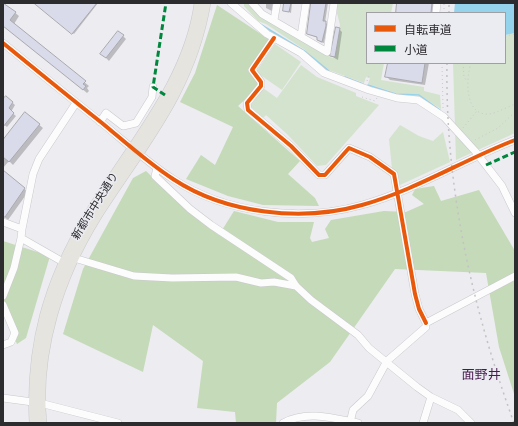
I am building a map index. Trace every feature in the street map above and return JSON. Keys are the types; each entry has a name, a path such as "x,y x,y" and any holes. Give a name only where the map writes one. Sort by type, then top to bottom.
{"main road":[{"name":"新都市中央通り","path":"34,423 46,341 54,311 74,258 136,151 176,74 194,28 199,3"},
{"name":"新都市中央通り","path":"42,423 36,402 38,338 46,308 63,262 88,216 180,88 193,54 206,3"}],"street":[{"path":"231,3 274,38 301,53 324,73 397,98 418,100 444,117 479,156 502,186 515,213"},
{"path":"252,3 262,14 327,52 334,3"},
{"path":"274,20 277,3"},
{"path":"301,36 306,3"},
{"path":"274,38 252,70 261,82 261,86 247,103 248,110 291,146 320,175 325,175 349,148 370,158 394,174 406,250 414,288 419,309 426,323 426,327 387,361 368,396 353,410 350,422"},
{"path":"3,43 157,168 174,179 207,196 231,204 287,213 326,212 361,206 398,193 515,140"},
{"path":"100,122 106,113 123,126 136,123 152,97 153,87"},
{"path":"3,296 14,268 21,238 26,202 33,174 39,159 76,103"},
{"path":"157,168 155,176 190,209 211,225 291,278 296,286 311,300 358,334 369,348 431,397 458,410 471,423"},
{"path":"3,222 22,230"},
{"path":"21,238 63,262"},
{"path":"74,258 134,276 172,278 236,277 260,283 274,282 296,286"},
{"path":"426,323 484,294 515,276"},
{"path":"3,305 15,333 11,342 3,345"},
{"path":"423,423 431,397"},
{"path":"3,398 36,402 118,423"},
{"path":"283,423 290,419 306,416 328,417 358,423"}],"path":[{"path":"442,64 444,117"},
{"path":"463,64 464,77 467,81 471,104 477,111 489,114 515,104"},
{"path":"467,81 471,64"},
{"path":"365,86 369,76"},
{"path":"361,99 362,95"},
{"path":"362,97 375,102 378,98"},
{"path":"464,128 477,111"},
{"path":"468,144 498,128 515,112"}],"green space":[{"path":"244,3 248,3 258,14 330,54 329,57 334,58 340,25 336,9 337,3 393,3 391,12 366,12 366,64 384,64 381,80 424,87 424,91 440,95 441,109 419,95 396,93 368,84 370,78 366,77 364,83 326,69 305,50 266,24 258,21 244,6"},
{"path":"217,5 270,40 250,68 258,83 253,92 238,106 300,161 288,174 315,198 319,206 263,205 228,196 186,179 201,155 215,165 233,127 180,102 195,73"},
{"path":"515,33 515,133 456,160 453,64 506,64 506,35"},
{"path":"275,44 301,62 282,90 256,72"},
{"path":"301,65 317,77 356,93 356,96 379,105 326,165 317,166 288,135 266,115 263,118 250,106 263,88 277,98"},
{"path":"400,125 419,136 433,141 443,132 450,162 400,185 395,172 392,169 389,139"},
{"path":"146,171 175,199 219,235 234,211 278,222 314,222 310,238 312,242 329,238 325,229 331,220 384,211 406,212 424,204 412,195 415,189 434,186 441,201 479,190 515,251 515,397 499,347 486,273 395,269 330,362 277,403 276,423 236,423 235,412 197,408 203,361 153,325 143,372 63,334 83,269 133,178"},
{"path":"3,241 50,256 26,338 17,344 3,311"}],"water":[{"path":"455,3 515,3 515,33 506,35 506,12 454,12"}],"building":[{"path":"3,3 16,12 10,20 86,81 83,84 86,86 83,90 3,26"},
{"path":"34,3 97,3 72,34"},
{"path":"284,3 291,3 289,12 283,11"},
{"path":"311,3 326,3 323,21 326,21 326,26 322,42 317,40 317,37 307,34"},
{"path":"397,3 432,3 431,12 396,12"},
{"path":"336,27 340,28 335,57 330,56"},
{"path":"118,31 124,35 106,58 100,54"},
{"path":"388,64 425,64 422,83 385,77"},
{"path":"6,96 13,102 9,108 14,113 3,127 3,99"},
{"path":"25,112 40,124 9,162 3,157 3,140"},
{"path":"3,170 25,188 5,217 3,217"}],"waterway":[{"path":"260,24 306,52 329,71"},
{"path":"345,77 363,84"},
{"path":"368,85 396,94 419,95 440,110"}],"railway":[{"path":"449,3 449,12"},
{"path":"447,64 451,155 456,201 464,246 486,335 514,423"}],"marked path":[{"path":"165,95 153,87 166,3"},
{"path":"486,165 515,152"}],"cycle path":[{"path":"274,38 252,70 261,82 261,86 247,103 248,110 291,146 319,175 325,175 349,148 370,157 394,174 415,294 419,309 426,323"},
{"path":"3,43 137,152 173,179 194,191 216,200 265,212 315,213 362,205 382,199 420,183 515,140"}],"district":[{"name":"面野井","path":"481,375"}]}
